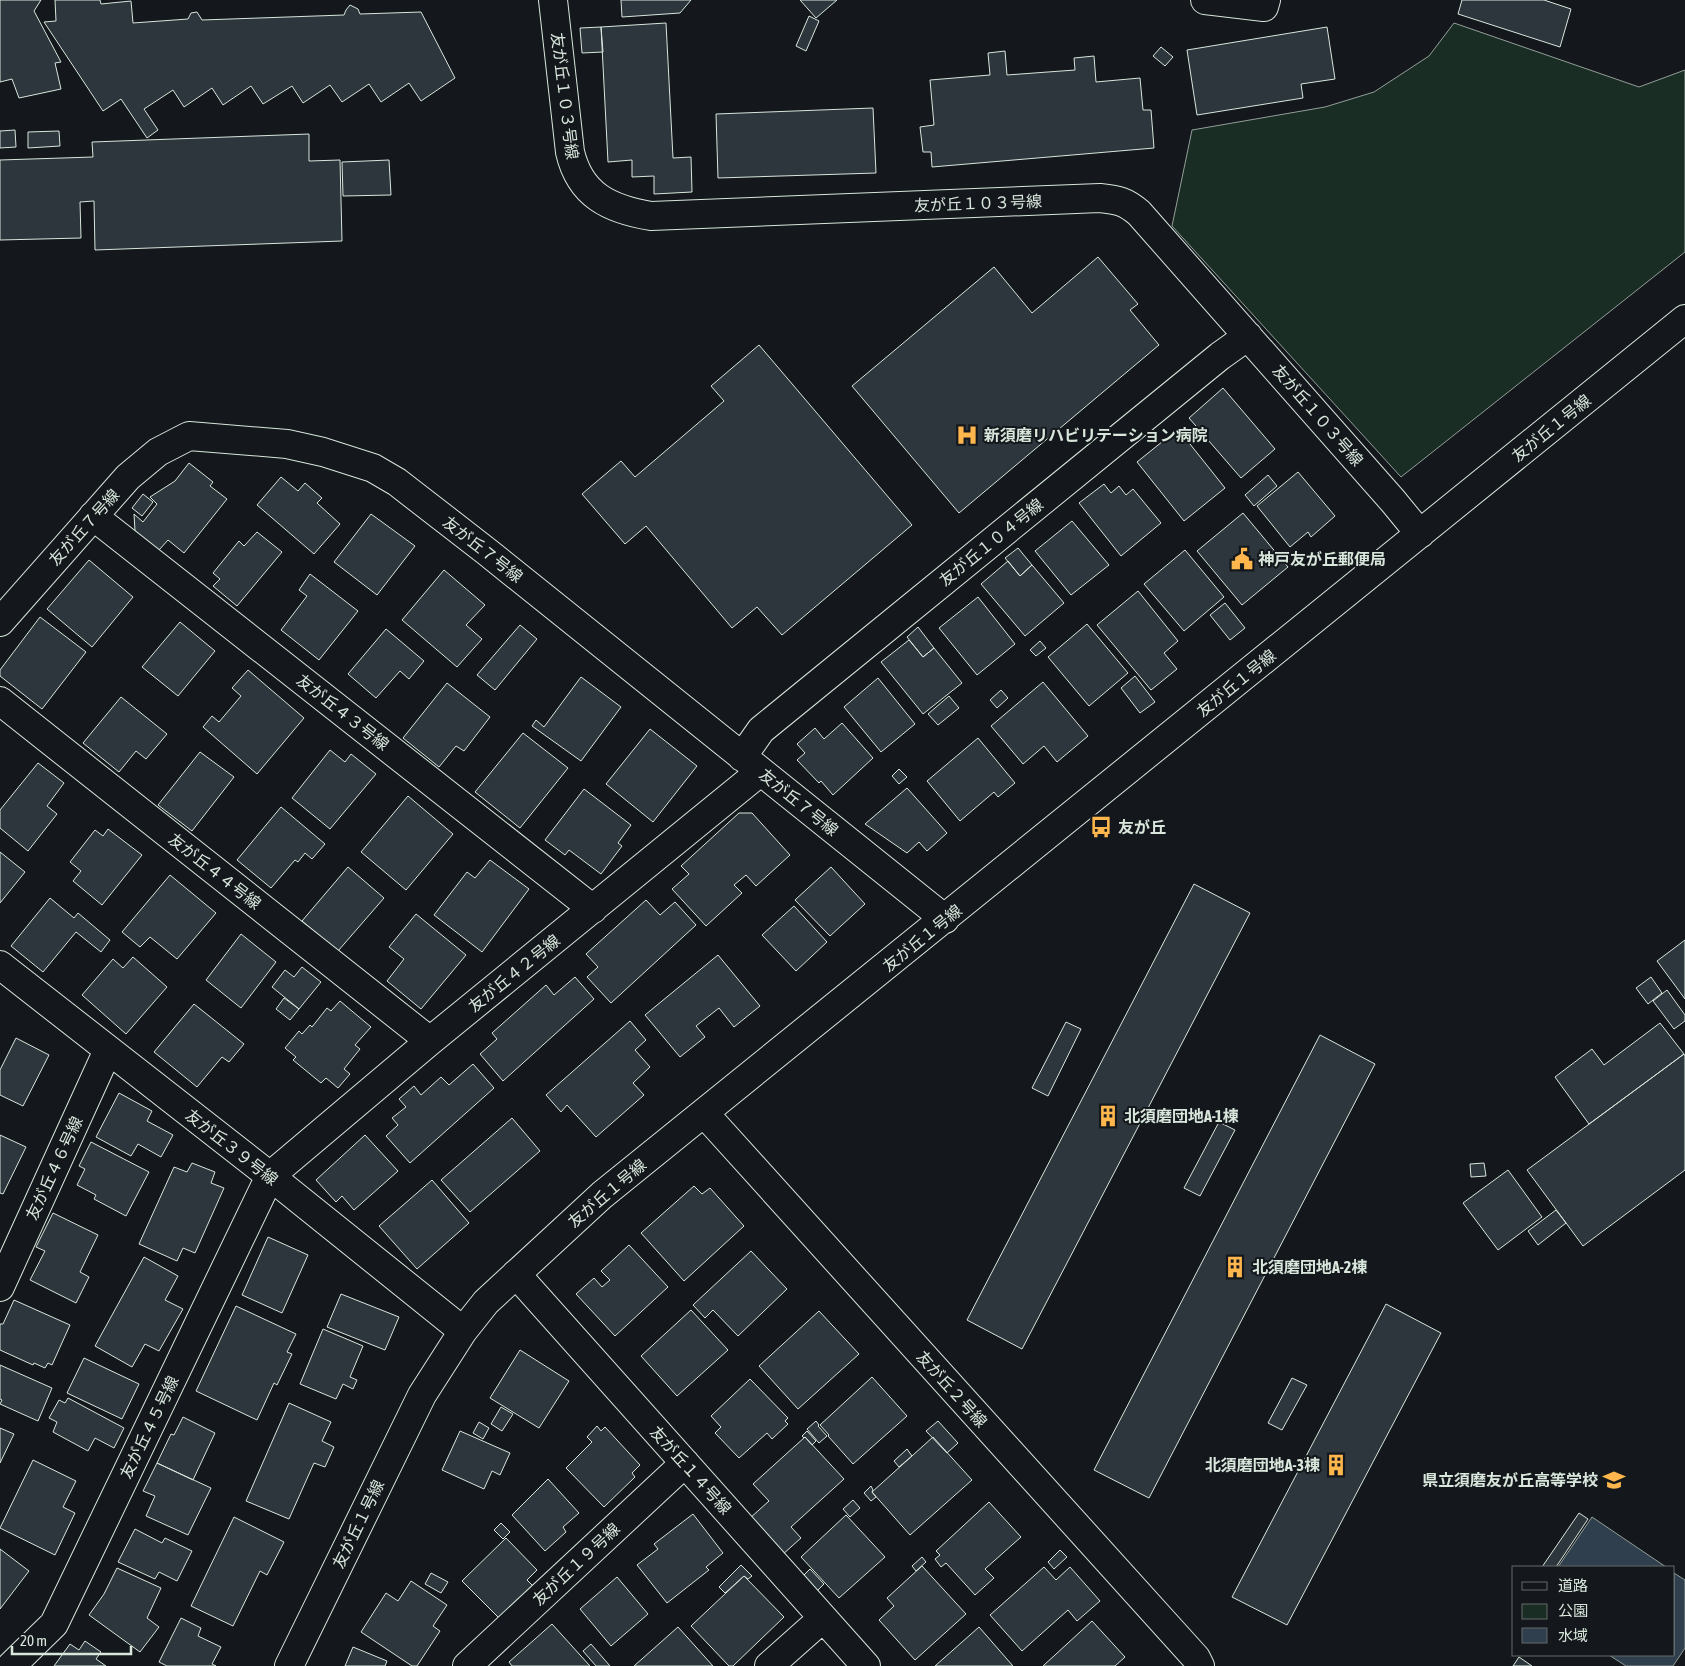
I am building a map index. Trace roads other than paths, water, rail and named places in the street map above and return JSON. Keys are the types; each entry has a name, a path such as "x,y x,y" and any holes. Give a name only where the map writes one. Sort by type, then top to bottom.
{"street":[{"name":"友が丘１０３号線","path":"553,0 573,166 580,180 595,195 611,205 628,212 651,216 1100,198 1118,200 1130,205 1139,213 1420,534"},
{"path":"1205,0 1264,6 1266,0"},
{"name":"友が丘１号線","path":"289,1666 422,1394 463,1331 486,1302 602,1195 1685,319"},
{"name":"友が丘１０４号線","path":"751,764 761,730 1220,356 1248,336"},
{"name":"友が丘７号線","path":"0,622 128,477 158,452 189,436 287,444 323,452 374,468 397,482 479,545 945,919"},
{"name":"友が丘４３号線","path":"93,516 593,909"},
{"name":"友が丘４４号線","path":"0,702 430,1041"},
{"name":"友が丘４２号線","path":"270,1176 430,1041 593,909 751,764"},
{"name":"友が丘３９号線","path":"0,965 270,1176 463,1331"},
{"name":"友が丘４６号線","path":"0,1286 108,1050"},
{"name":"友が丘２号線","path":"704,1113 1196,1658 1200,1666"},
{"name":"友が丘４５号線","path":"11,1666 54,1624 270,1176"},
{"name":"友が丘１４号線","path":"516,1274 866,1666"},
{"name":"友が丘１９号線","path":"467,1666 684,1463"},
{"path":"769,1666 824,1618"}],"water":[{"path":"1592,1517 1665,1566 1559,1566"},
{"path":"1675,1574 1685,1580 1685,1648 1673,1666 1626,1666 1611,1656 1675,1656"}],"place":[{"name":"新須磨リハビリテーション病院","path":"967,435"},
{"name":"神戸友が丘郵便局","path":"1242,559"},
{"name":"友が丘","path":"1101,827"},
{"name":"北須磨団地A-1棟","path":"1108,1116"},
{"name":"北須磨団地A-2棟","path":"1235,1267"},
{"name":"北須磨団地A-3棟","path":"1336,1465"},
{"name":"県立須磨友が丘高等学校","path":"1614,1480"}]}
